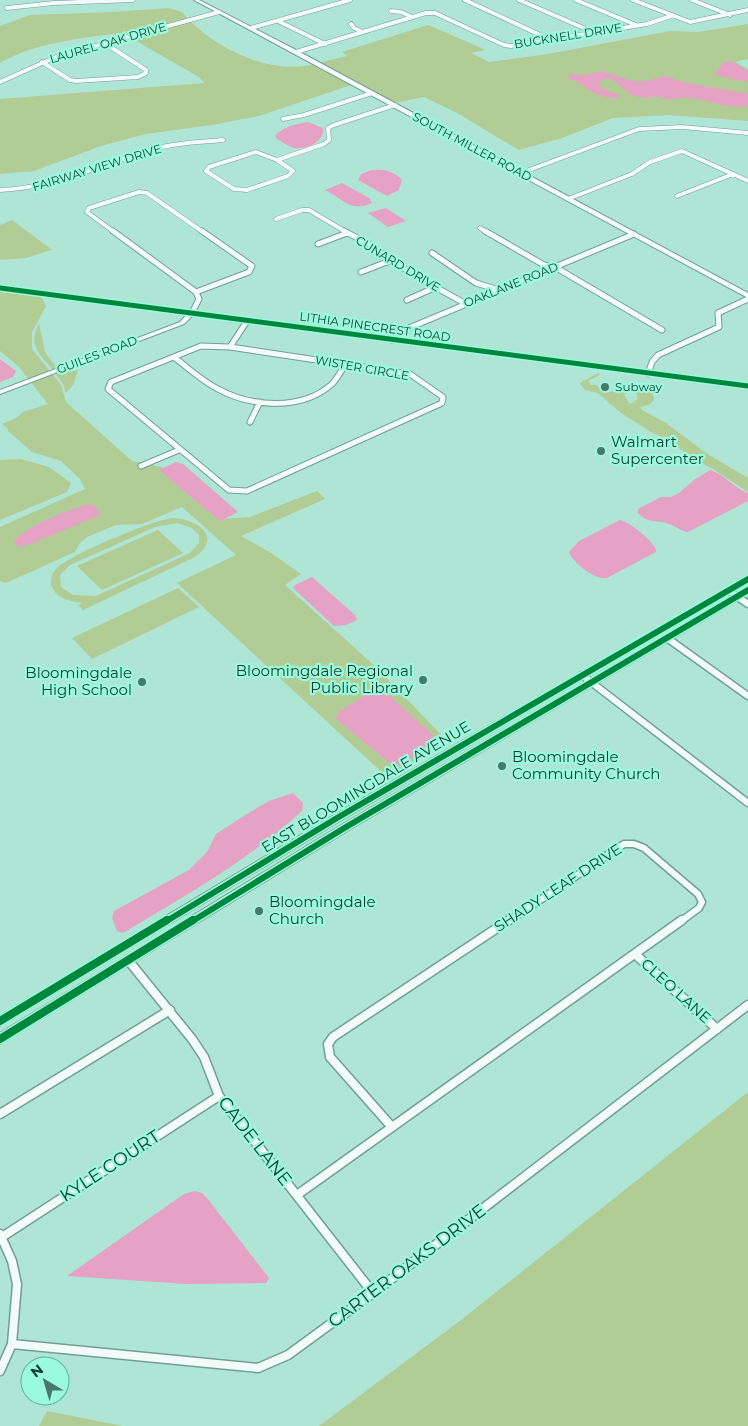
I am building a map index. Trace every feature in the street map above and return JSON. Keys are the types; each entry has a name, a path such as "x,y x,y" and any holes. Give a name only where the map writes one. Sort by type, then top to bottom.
{"main road":[{"name":"SOUTH MILLER ROAD","path":"196,0 395,105 748,297"},
{"name":"LITHIA PINECREST ROAD","path":"0,288 748,386"},
{"name":"GUILES ROAD","path":"0,392 182,323 192,313"},
{"name":"EAST BLOOMINGDALE AVENUE","path":"0,1021 337,818 582,674 748,580"},
{"name":"EAST BLOOMINGDALE AVENUE","path":"0,1038 346,827 748,590"},
{"path":"337,818 346,827"},
{"path":"119,950 128,960"}],"street":[{"path":"7,8 47,3 98,3 133,0"},
{"path":"251,28 350,0"},
{"path":"465,0 550,40"},
{"path":"519,0 594,32"},
{"path":"579,0 637,26"},
{"path":"633,0 690,22 748,10"},
{"path":"692,0 731,15"},
{"path":"391,11 401,12 412,17"},
{"name":"LAUREL OAK DRIVE","path":"0,82 42,62 219,12"},
{"name":"BUCKNELL DRIVE","path":"296,52 426,13 435,13 504,45 511,46 637,26 671,16"},
{"path":"278,20 325,44"},
{"path":"351,24 354,28 363,32"},
{"path":"42,62 70,80 76,81 138,77 146,73 146,70 106,44"},
{"path":"0,82 6,86"},
{"path":"283,119 304,115 372,93"},
{"path":"277,160 293,171 288,176 247,190 234,189 206,171 209,167 256,152 277,160 329,140 328,128 334,125 395,105"},
{"path":"520,173 639,129 682,127 748,133"},
{"name":"FAIRWAY VIEW DRIVE","path":"0,190 15,191 38,187 164,146 223,140"},
{"path":"568,199 632,174 650,162 682,151 748,181"},
{"path":"677,196 732,174"},
{"path":"192,313 199,299 196,292 87,212 89,208 140,192 147,193 252,266 249,272 196,292"},
{"name":"CUNARD DRIVE","path":"276,219 302,210 309,210 371,245 412,274 466,304"},
{"path":"480,228 544,265 555,267 662,330"},
{"path":"318,244 347,233"},
{"name":"OAKLANE ROAD","path":"392,340 397,333 634,234"},
{"path":"432,253 451,268 477,284 499,290"},
{"path":"361,272 392,260"},
{"path":"407,300 436,287"},
{"path":"648,374 652,362 658,355 719,327 718,313 748,297"},
{"path":"230,347 247,321"},
{"name":"WISTER CIRCLE","path":"201,346 230,347 410,374 443,397 442,403 247,491 230,490 179,450 108,389 111,382 174,357 201,346"},
{"path":"174,357 212,386 226,394 260,402 295,402 313,397 333,384 345,365"},
{"path":"250,422 260,402"},
{"path":"141,466 179,450"},
{"path":"729,590 748,604"},
{"path":"668,638 748,696"},
{"path":"582,674 748,803"},
{"name":"SHADY LEAF DRIVE","path":"297,1195 698,908 702,902 698,894 644,848 634,844 624,844 333,1037 328,1044 330,1057 391,1126"},
{"name":"CLEO LANE","path":"636,954 718,1028"},
{"name":"CADE LANE","path":"128,960 170,1010 204,1057 219,1096 373,1293"},
{"name":"CARTER OAKS DRIVE","path":"12,1344 258,1368 288,1355 373,1293 748,1005"},
{"path":"0,1114 170,1010"},
{"name":"KYLE COURT","path":"1,1235 219,1096"},
{"path":"0,1371 12,1344 17,1284 12,1261 1,1235"}],"green space":[{"path":"169,8 182,12 188,19 129,36 123,33 60,42 28,50 0,63 0,26 30,15"},
{"path":"190,21 216,42 248,58 281,66 298,67 315,64 351,85 259,116 146,134 101,146 34,171 0,174 0,99 204,83 199,77 131,38"},
{"path":"748,24 748,59 735,62 748,69 748,121 669,115 613,118 562,138 519,150 457,113 424,97 394,103 318,63 347,56 342,52 428,25 486,50 471,53 489,62 548,54 670,31 698,32"},
{"path":"12,220 51,250 26,258 0,260 0,225"},
{"path":"0,290 41,297 46,306 32,332 32,349 61,385 66,402 132,461 161,467 221,519 250,517 317,491 325,499 241,536 271,553 301,574 285,585 376,667 448,742 387,777 177,583 236,555 182,507 142,524 116,525 87,537 80,543 75,552 6,583 0,581 0,527 85,489 80,479 61,461 32,452 2,424 16,418 23,412 48,404 19,367 0,351"},
{"path":"39,324 45,352 56,367 59,368 53,370 37,349 34,338"},
{"path":"66,369 78,371 73,385 66,393 63,384 55,373"},
{"path":"598,373 600,375 588,381 591,385 597,385 600,390 605,392 636,385 636,388 624,395 630,404 638,399 636,392 638,390 644,388 652,391 654,400 649,405 640,407 642,410 666,423 706,453 748,478 748,492 692,458 670,441 651,432 621,413 598,393 585,390 580,383"},
{"path":"20,459 49,467 71,483 67,492 0,520 0,460"},
{"path":"182,519 198,525 207,536 207,542 203,549 195,557 83,610 78,605 83,603 62,598 53,589 51,583 52,575 65,562 113,538 163,520","holes":["177,523 192,528 199,535 199,543 190,553 96,596 73,595 61,587 60,575 70,565 155,527"]},
{"path":"158,530 183,553 102,590 77,566"},
{"path":"178,588 199,607 92,659 72,638"},
{"path":"748,1092 748,1426 319,1426 461,1320"},
{"path":"47,1411 123,1426 39,1426"}],"shaded area":[{"path":"724,62 733,62 748,71 748,82 715,75"},
{"path":"602,71 632,81 646,81 666,76 682,82 748,94 748,106 733,107 689,98 658,99 664,97 639,97 630,94 610,79 600,81 601,88 621,96 617,98 602,96 566,77 571,74 583,75"},
{"path":"308,122 323,128 323,133 318,141 309,146 294,148 275,136 286,128"},
{"path":"372,170 385,170 396,175 402,180 399,190 387,196 358,180 361,174"},
{"path":"342,183 369,198 372,203 364,206 352,206 325,190"},
{"path":"386,208 406,221 388,227 368,213"},
{"path":"0,359 16,371 13,377 0,382"},
{"path":"176,462 183,464 238,512 220,521 159,470"},
{"path":"710,470 748,493 748,501 688,532 671,525 646,519 638,513 638,509 661,497 671,497 679,493 694,480"},
{"path":"91,504 98,509 100,515 33,543 18,547 14,542 19,536 37,524"},
{"path":"620,520 629,524 646,537 654,546 656,552 607,578 597,577 579,565 569,552 579,541"},
{"path":"312,577 355,615 357,620 346,625 334,626 293,588 295,585"},
{"path":"375,689 383,690 435,737 436,744 401,765 391,764 336,719 339,712"},
{"path":"293,793 303,803 302,811 282,829 193,891 123,933 117,931 112,918 114,911 189,870 207,852 216,834 269,801"},
{"path":"195,1191 202,1193 207,1198 269,1278 266,1283 186,1284 67,1276 184,1194"}],"cycle path":[{"path":"0,288 748,386"},
{"path":"0,1021 337,818 748,579"},
{"path":"0,1039 346,827 748,590"}],"place":[{"name":"Subway","path":"605,387"},
{"name":"Walmart Supercenter","path":"601,451"},
{"name":"Bloomingdale Regional Public Library","path":"423,680"},
{"name":"Bloomingdale High School","path":"142,682"},
{"name":"Bloomingdale Community Church","path":"502,766"},
{"name":"Bloomingdale Church","path":"259,911"}]}
